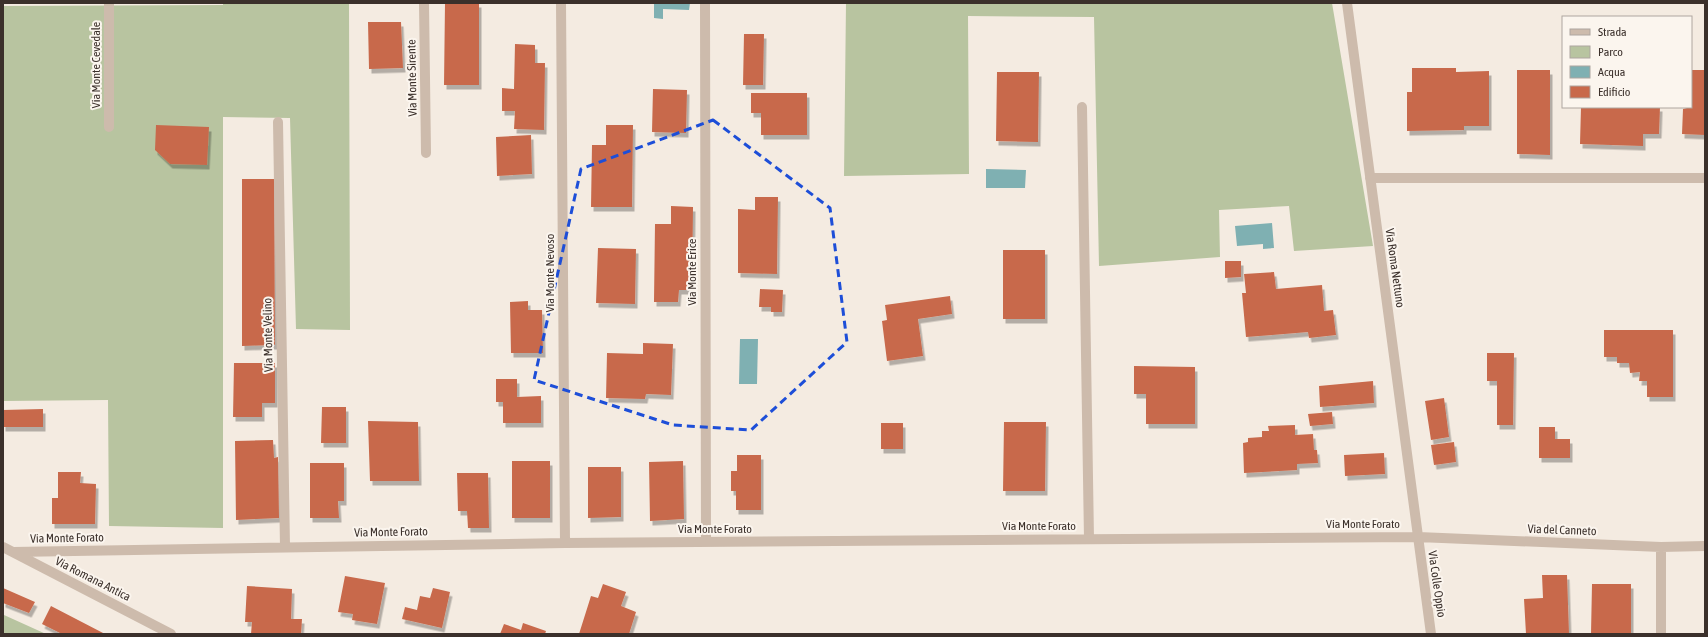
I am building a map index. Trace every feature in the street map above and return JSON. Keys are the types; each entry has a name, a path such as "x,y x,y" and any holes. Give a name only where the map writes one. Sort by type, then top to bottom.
{"street":[{"name":"Via Monte Cevedale","path":"109,127 110,3"},
{"name":"Via Monte Sirente","path":"424,3 426,153"},
{"name":"Via Monte Nevoso","path":"561,3 565,543"},
{"name":"Via Monte Erice","path":"705,3 706,542"},
{"name":"Via Roma Nettuno","path":"1347,3 1418,537"},
{"path":"1082,107 1089,539"},
{"name":"Via Monte Velino","path":"278,122 285,547"},
{"path":"1370,178 1705,178"},
{"name":"Via Monte Forato","path":"13,552 565,543 1418,537"},
{"name":"Via del Canneto","path":"1418,537 1661,547 1705,546"},
{"name":"Via Colle Oppio","path":"1418,537 1431,634"},
{"name":"Via Romana Antica","path":"3,547 171,634"},
{"path":"1661,547 1661,634"}],"highlighted area":[{"path":"713,120 830,208 847,342 751,430 673,425 534,380 581,169"}],"green space":[{"path":"223,3 349,3 350,330 296,329 290,118 223,117 223,528 109,526 108,400 3,401 3,6 223,5"},
{"path":"846,3 1332,3 1373,246 1294,251 1289,206 1219,210 1220,257 1099,266 1094,17 968,16 969,174 844,176"},
{"path":"4,615 46,634 3,634"}],"water":[{"path":"654,3 690,3 689,10 663,9 663,19 654,18"},
{"path":"986,169 1026,170 1025,188 986,188"},
{"path":"1272,223 1274,248 1263,249 1263,244 1237,246 1235,226"},
{"path":"740,339 758,339 757,384 739,384"}],"building":[{"path":"445,3 479,3 479,85 444,85"},
{"path":"368,22 401,22 403,68 369,69"},
{"path":"744,34 764,34 763,85 743,85"},
{"path":"515,44 535,45 535,63 545,63 544,130 514,129 515,111 502,111 502,88 514,89"},
{"path":"1412,68 1456,68 1456,72 1489,71 1489,126 1464,126 1464,130 1407,131 1407,92 1412,92"},
{"path":"1517,70 1550,70 1550,155 1517,154"},
{"path":"1692,70 1705,70 1705,135 1682,134 1683,109 1692,108"},
{"path":"997,72 1039,72 1038,142 996,141"},
{"path":"653,89 687,90 686,133 652,132"},
{"path":"751,93 807,93 807,135 761,135 761,113 751,113"},
{"path":"1581,108 1660,108 1659,134 1643,134 1643,146 1580,144"},
{"path":"156,125 209,127 207,165 170,164 155,150"},
{"path":"606,125 633,125 632,207 591,207 592,145 606,145"},
{"path":"531,135 532,174 497,176 496,137"},
{"path":"242,179 274,179 275,345 242,346"},
{"path":"755,197 778,197 777,274 738,273 738,209 755,210"},
{"path":"671,206 693,207 692,290 679,290 678,302 654,302 655,224 671,224"},
{"path":"598,248 636,249 635,304 596,303"},
{"path":"1003,250 1045,250 1045,319 1003,319"},
{"path":"1225,261 1241,261 1241,277 1225,278"},
{"path":"1274,272 1276,289 1322,285 1324,311 1333,310 1336,335 1309,338 1308,332 1246,337 1242,293 1246,293 1244,274"},
{"path":"760,289 783,290 782,312 771,312 771,307 759,307"},
{"path":"950,296 952,314 918,319 923,356 887,361 882,321 887,320 885,305"},
{"path":"528,301 528,310 542,310 543,353 511,353 510,302"},
{"path":"1604,330 1673,330 1673,397 1647,397 1647,381 1639,381 1640,372 1630,373 1629,363 1617,363 1617,357 1604,357"},
{"path":"643,343 673,344 671,395 646,394 645,399 606,398 607,353 643,354"},
{"path":"1487,353 1514,353 1513,425 1497,425 1497,381 1487,381"},
{"path":"234,363 275,363 275,403 262,403 262,417 233,417"},
{"path":"1134,366 1195,367 1195,424 1146,424 1146,394 1134,394"},
{"path":"496,379 517,379 517,397 541,396 541,423 503,423 503,402 496,402"},
{"path":"1373,381 1374,403 1320,407 1319,386"},
{"path":"1444,398 1449,437 1431,440 1425,401"},
{"path":"322,407 346,407 346,443 321,443"},
{"path":"43,409 43,427 3,427 3,410"},
{"path":"1332,412 1333,424 1310,426 1308,414"},
{"path":"368,421 418,422 419,481 370,481"},
{"path":"1004,422 1046,422 1045,491 1003,491"},
{"path":"881,423 903,423 903,449 881,449"},
{"path":"1295,425 1295,435 1313,434 1314,450 1317,450 1318,463 1297,464 1297,470 1244,473 1243,443 1248,442 1248,438 1262,437 1262,431 1269,431 1268,426"},
{"path":"1539,427 1555,427 1555,439 1570,439 1570,458 1539,458"},
{"path":"273,440 274,458 278,457 279,518 236,520 235,441"},
{"path":"1454,442 1456,462 1434,465 1431,445"},
{"path":"1384,453 1385,474 1345,476 1344,455"},
{"path":"737,455 761,455 761,510 736,510 736,491 731,491 731,471 737,471"},
{"path":"512,461 550,461 550,518 512,518"},
{"path":"683,461 684,519 650,521 649,462"},
{"path":"310,463 344,463 344,501 338,501 339,518 310,518"},
{"path":"588,467 621,467 621,517 588,518"},
{"path":"58,472 81,472 80,483 96,484 95,524 52,524 52,498 58,498"},
{"path":"457,473 488,473 489,528 468,528 467,511 458,511"},
{"path":"1542,575 1567,575 1569,634 1526,634 1524,599 1543,598"},
{"path":"345,576 385,583 377,624 352,620 353,614 338,612"},
{"path":"603,584 626,592 621,606 636,612 629,634 579,634 591,596 598,598"},
{"path":"1592,584 1631,584 1631,634 1591,634"},
{"path":"247,586 292,589 291,619 302,619 301,634 251,634 252,622 245,622"},
{"path":"3,588 35,602 29,613 3,603"},
{"path":"433,588 450,592 442,628 402,619 405,607 417,610 420,596 430,598"},
{"path":"51,606 105,634 62,634 42,624"},
{"path":"523,623 546,631 545,634 500,634 504,624 521,630"}]}
